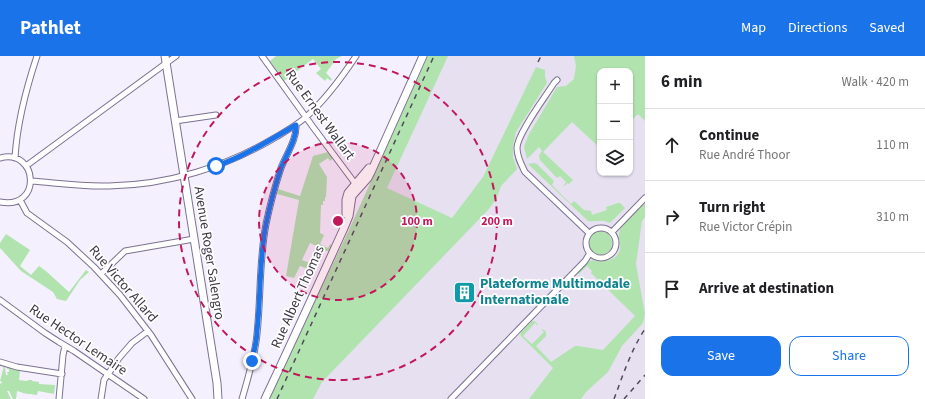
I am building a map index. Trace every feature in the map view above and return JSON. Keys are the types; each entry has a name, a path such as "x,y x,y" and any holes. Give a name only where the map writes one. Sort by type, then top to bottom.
{"street":[{"path":"14,158 20,117 37,56"},
{"path":"26,166 166,60 176,56"},
{"name":"Rue Ernest Wallart","path":"262,56 357,186"},
{"path":"31,181 84,186 139,184 184,176 233,160 296,125 306,117 315,109 338,82 356,56"},
{"name":"Rue Albert Thomas","path":"265,399 344,228 349,216 352,196 357,186 370,175 424,56"},
{"name":"Avenue Roger Salengro","path":"166,60 219,399"},
{"path":"557,80 530,119 518,140 517,148 519,161 525,172 589,233"},
{"path":"175,121 216,115"},
{"path":"242,399 250,372 257,337 263,242 266,225 276,182 295,135 296,125"},
{"path":"0,202 7,204 20,200 28,191 31,181 29,171 19,160 1,156"},
{"path":"612,232 645,198"},
{"name":"Rue Victor Allard","path":"20,200 27,213 67,242 101,274 120,295 148,331 192,399"},
{"path":"599,228 607,229 612,232 616,242 612,253 600,258 590,253 586,242 589,233 599,228"},
{"path":"101,274 125,251 194,239"},
{"path":"451,399 585,261 590,253"},
{"name":"Rue Hector Lemaire","path":"0,300 144,399"},
{"path":"101,399 103,382 108,374 129,346 148,331"},
{"path":"59,399 62,374 62,354 65,346"},
{"path":"0,362 17,367 62,374"}],"shaded area":[{"path":"428,56 645,56 645,399 269,399 348,232"}],"green space":[{"path":"276,56 342,56 336,59 326,73 332,79 331,81 327,78 325,81 316,73 321,69 313,59 284,81 270,61"},
{"path":"428,56 448,56 387,188 452,218 483,177 536,67 545,70 547,83 516,132 513,146 513,157 517,169 501,186 497,198 488,210 322,382 313,399 269,399 348,232"},
{"path":"574,56 645,56 645,121 638,114 633,119 633,68 597,68 597,145 572,122 543,152 573,180 565,186 564,185 566,182 560,176 557,178 540,160 539,155 542,151 539,147 527,159 524,147 528,136 557,87 566,86 574,79 576,66"},
{"path":"328,152 333,158 330,161 328,158 319,164 327,177 326,197 325,201 323,201 323,205 321,205 320,233 324,235 320,244 328,248 330,244 332,246 329,252 310,243 302,260 310,263 308,269 300,266 294,278 286,276 299,200 277,194 278,189 300,196 313,156"},
{"path":"528,164 537,164 554,181 552,185 571,204 574,201 584,210 591,211 592,215 607,210 606,207 618,203 625,208 611,222 588,221"},
{"path":"645,203 645,217 642,221 636,264 645,314 643,323 622,346 608,372 586,392 581,399 529,399 553,368 520,335 520,333 532,321 538,324 537,325 535,323 523,336 532,344 544,332 541,329 544,330 546,332 546,336 536,346 551,362 575,346 603,350 635,316 591,273 592,271 587,266 579,274 577,273 586,263 592,260 605,261 613,259 619,253 619,232 621,228"},
{"path":"600,231 608,235 612,243 608,251 600,255 592,251 588,243 592,235"},
{"path":"6,234 30,250 20,266 31,275 39,266 69,292 86,270 89,272 80,280 66,301 57,299 53,292 21,271 0,248 0,243"},
{"path":"4,366 6,375 8,375 7,372 9,372 7,367 20,371 19,380 32,380 39,382 39,384 55,385 54,394 38,391 37,395 17,391 16,399 13,399 9,391 7,391 11,399 0,399 0,383 1,384 2,382 0,381"}],"railway":[{"path":"277,399 434,56"},
{"path":"538,62 541,56"},
{"path":"614,399 631,354 645,329"},
{"path":"624,399 645,375"}],"place":[{"name":"Plateforme Multimodale Internationale","path":"464,292"}],"route":[{"path":"216,166 233,160 296,125 295,135 276,182 266,225 263,242 257,332 252,361"}]}
